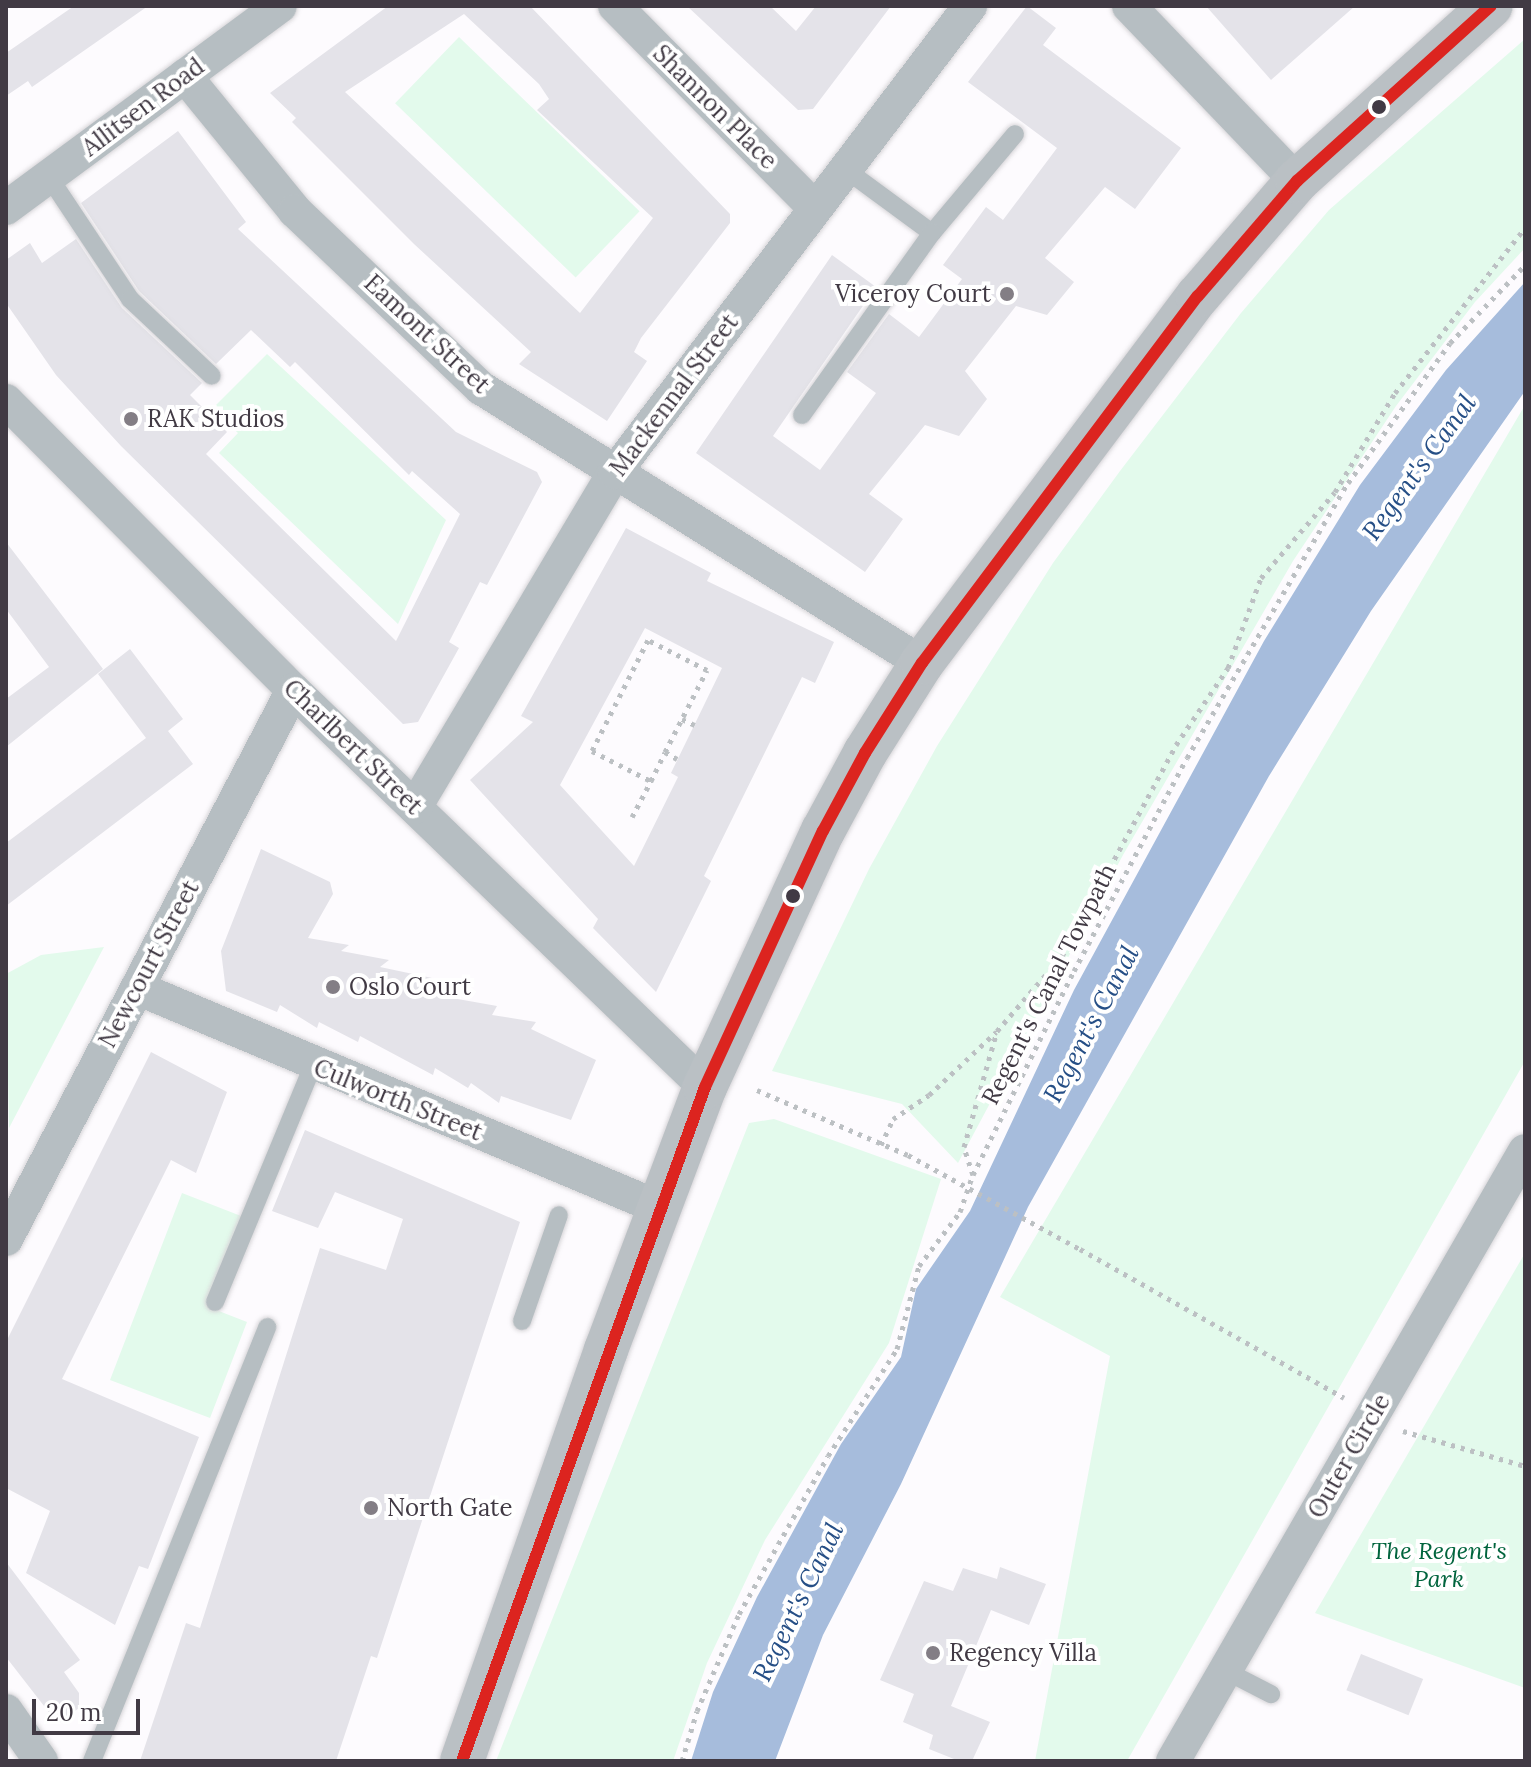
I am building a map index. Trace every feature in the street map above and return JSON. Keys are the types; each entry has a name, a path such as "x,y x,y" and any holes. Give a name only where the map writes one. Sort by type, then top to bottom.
{"main road":[{"path":"462,1761 705,1087 823,831 922,663 1198,296 1297,181 1491,6"}],"street":[{"name":"Allitsen Road","path":"6,208 280,6"},
{"name":"Shannon Place","path":"615,6 815,208"},
{"name":"Mackennal Street","path":"415,807 615,472 970,6"},
{"path":"1129,6 1297,181"},
{"name":"Eamont Street","path":"185,76 295,211 481,388 922,663"},
{"name":"Charlbert Street","path":"6,401 293,690 705,1087"},
{"name":"Newcourt Street","path":"6,1239 293,690"},
{"name":"Culworth Street","path":"137,988 313,1065 660,1208"},
{"name":"Outer Circle","path":"1173,1761 1525,1151"},
{"path":"6,1711 41,1761"}],"lane":[{"path":"802,415 932,233 1015,134"},
{"path":"845,169 932,233"},
{"path":"49,177 130,299 212,376"},
{"path":"215,1302 313,1065"},
{"path":"522,1321 559,1215"},
{"path":"92,1761 267,1327"},
{"path":"1224,1670 1271,1694"}],"path":[{"path":"881,1145 893,1119 929,1095 997,1031 1062,956 1176,745 1228,668 1261,578 1335,492 1395,393 1525,228"},
{"name":"Regent's Canal Towpath","path":"682,1761 697,1711 739,1614 828,1456 897,1349 919,1266 960,1212 973,1175 1180,772 1341,499 1450,343 1525,265"},
{"path":"1335,492 1341,499"},
{"path":"632,817 651,781 707,670 648,640 592,751 651,781"},
{"path":"682,719 695,725"},
{"path":"665,752 677,759"},
{"path":"973,1175 964,1147 997,1031"},
{"path":"757,1090 908,1155 1343,1397"},
{"path":"1401,1430 1525,1466"}],"green space":[{"path":"459,37 640,211 576,278 395,103"},
{"path":"1525,39 1525,248 1475,302 1396,406 1293,561 1123,855 958,1163 902,1104 772,1071 869,869 937,746 1053,563 1120,471 1241,313 1329,210"},
{"path":"267,354 446,520 398,624 219,453 238,433 212,409"},
{"path":"1525,405 1525,1061 1127,1761 1035,1761 1110,1356 1000,1297"},
{"path":"104,947 9,1128 6,974 41,955"},
{"path":"774,1119 941,1179 889,1343 765,1540 707,1663 673,1761 496,1761 749,1123"},
{"path":"182,1193 241,1216 206,1306 247,1322 210,1418 110,1380"},
{"name":"The Regent's Park","path":"1525,1253 1525,1688 1315,1613"}],"water":[{"name":"Regent's Canal","path":"1525,282 1525,391 1371,611 1269,776 1028,1207 901,1484 823,1635 775,1761 691,1761 713,1692 757,1597 841,1444 901,1357 916,1289 970,1211 1074,990 1264,641 1360,485 1446,370"}],"building":[{"path":"74,6 148,6 32,87 28,81 6,96 6,53"},
{"path":"388,6 530,6 730,214 730,223 641,338 634,352 647,361 607,421 519,364 531,352 414,244 292,122 296,118 270,93","holes":["464,14 539,84 549,99 537,110 653,218 580,313 345,92"]},
{"path":"687,6 770,6 796,31 816,6 891,6 813,109 798,110"},
{"name":"Viceroy Court","path":"1027,6 1056,28 1043,45 1181,148 1135,209 1105,187 1045,258 1074,282 1047,315 1016,306 965,371 987,399 959,436 925,425 869,494 903,519 865,572 696,453 832,255 876,287 773,436 820,470 876,393 847,372 889,314 919,337 962,279 943,265 986,207 1003,220 1057,148 968,82"},
{"path":"1206,6 1355,6 1271,80"},
{"path":"178,131 246,222 238,229 456,432 537,472 542,482 487,585 480,582 449,642 459,648 418,722 403,724 121,446 56,375 6,303 6,260 30,243 42,263 76,239 122,308 202,383 190,395 227,432 206,454 396,641 460,514 412,471 409,475 295,362 290,367 251,330 216,364 139,291 81,203"},
{"path":"626,528 711,573 707,581 834,642 815,683 802,677 704,876 711,881 656,992 593,928 598,919 470,780 533,722 521,716","holes":["645,628 722,668 671,773 678,777 634,866 560,785"]},
{"path":"6,542 103,669 6,747 6,699 49,667 6,609"},
{"path":"130,649 183,719 168,731 193,764 6,906 6,843 146,738 98,674"},
{"name":"Oslo Court","path":"261,849 330,882 333,894 308,938 349,945 341,951 389,960 380,967 432,978 424,984 458,991 452,998 497,1006 492,1015 536,1022 531,1029 596,1060 571,1120 501,1096 499,1103 471,1083 468,1088 435,1068 433,1075 360,1036 358,1042 319,1022 317,1028 280,1005 277,1012 226,991 221,951"},
{"path":"151,1052 227,1092 196,1173 171,1160 62,1379 199,1437 148,1569 139,1566 115,1625 26,1573 50,1511 6,1488 6,1342"},
{"name":"North Gate","path":"305,1130 520,1222 377,1658 371,1656 336,1761 140,1761 186,1623 200,1628 320,1248 386,1270 403,1219 335,1192 318,1228 272,1211"},
{"path":"6,1562 80,1660 64,1672 79,1693 79,1708 58,1724 6,1657"},
{"name":"Regency Villa","path":"1000,1567 1046,1584 1029,1625 991,1610 951,1706 990,1722 972,1761 959,1761 929,1749 933,1735 903,1722 914,1694 880,1680 924,1581 953,1591 963,1568 997,1579"},
{"path":"1361,1654 1423,1679 1409,1715 1346,1690"}],"transit line":[{"path":"462,1761 705,1087 823,831 865,753 922,663 1198,296 1297,181 1491,6"}],"place":[{"name":"Viceroy Court","path":"1007,294"},
{"name":"RAK Studios","path":"131,419"},
{"name":"Oslo Court","path":"333,987"},
{"name":"North Gate","path":"371,1508"},
{"name":"Regency Villa","path":"933,1653"}]}
